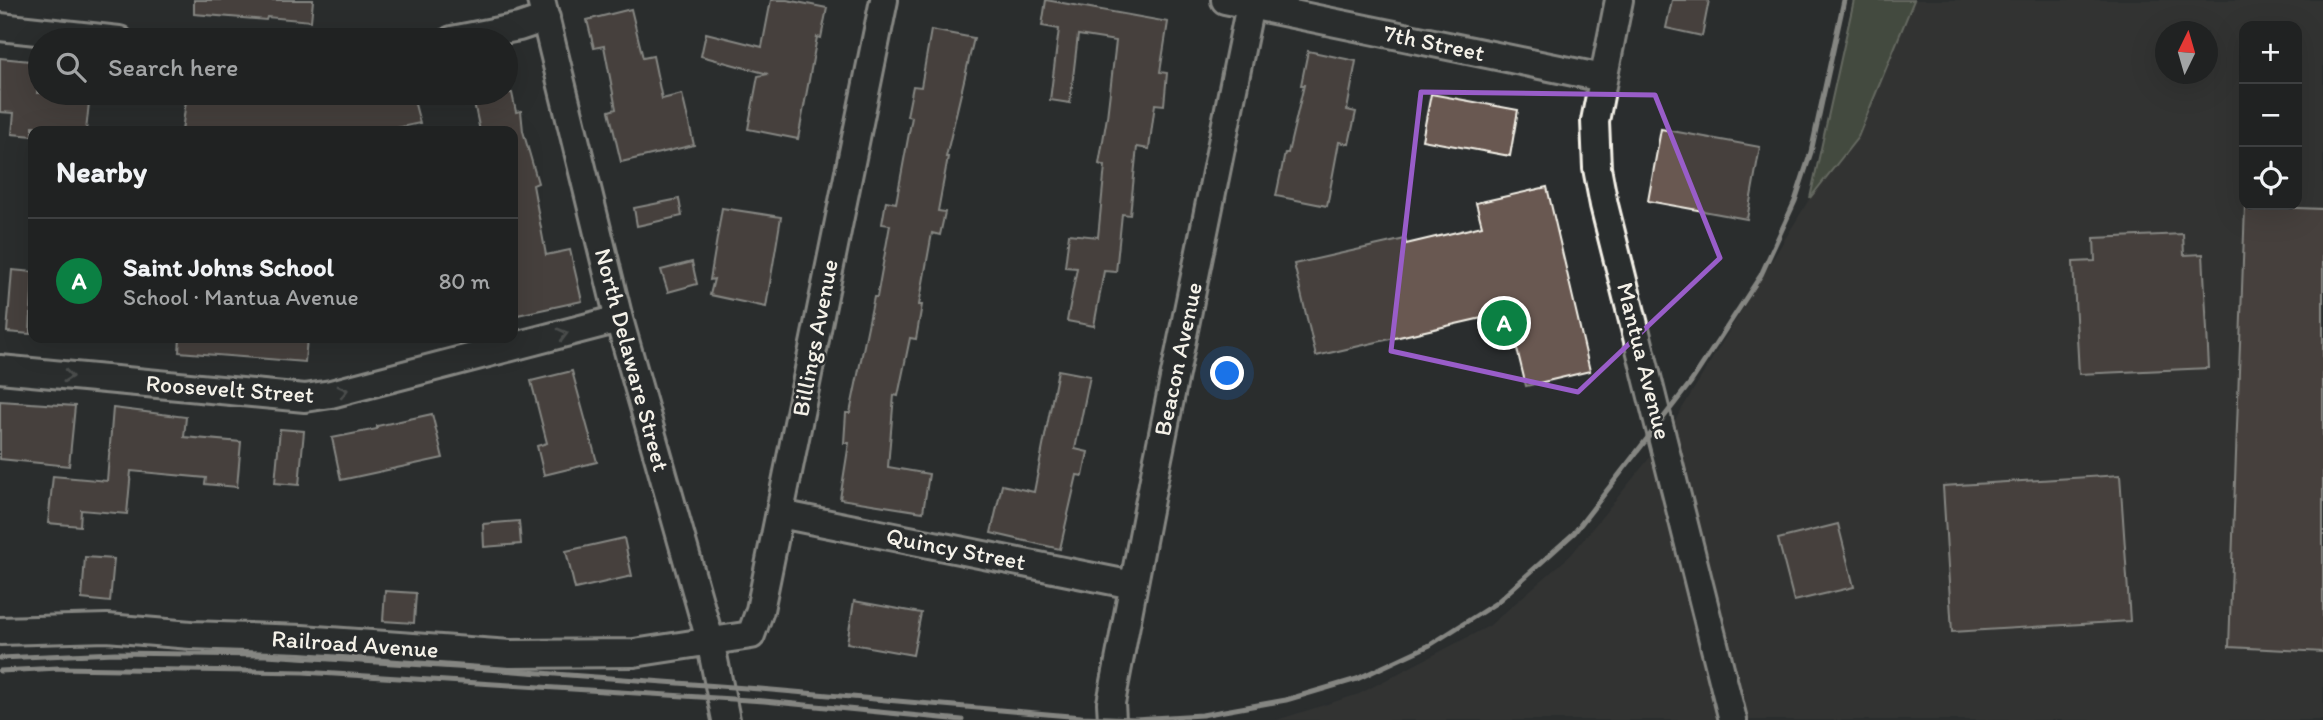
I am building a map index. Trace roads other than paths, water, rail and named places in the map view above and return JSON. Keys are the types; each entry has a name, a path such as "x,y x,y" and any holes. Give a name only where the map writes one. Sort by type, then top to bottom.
{"street":[{"name":"Billings Avenue","path":"710,640 751,635 760,610 884,0"},
{"name":"Mantua Avenue","path":"1619,0 1595,121 1595,144 1604,205 1733,720"},
{"name":"7th Street","path":"1242,2 1603,78"},
{"name":"Beacon Avenue","path":"1112,720 1111,703 1242,2"},
{"path":"514,28 543,9"},
{"name":"North Delaware Street","path":"543,9 619,319 710,640 726,720"},
{"path":"0,27 28,30"},
{"name":"Roosevelt Street","path":"0,369 305,398 331,394 619,319"},
{"name":"Quincy Street","path":"780,514 1133,585"},
{"name":"Railroad Avenue","path":"0,631 107,628 510,654 634,653 710,640"}],"railway":[{"path":"0,658 115,653 266,655 760,689 1081,717 1135,719 1202,715 1286,700 1357,679 1430,645 1496,603 1574,533 1691,382 1761,275 1795,201 1811,152 1844,0"},
{"path":"0,671 59,668 303,672 764,701 962,720"}],"place":[{"name":"Saint Johns School","path":"1504,323"}]}
